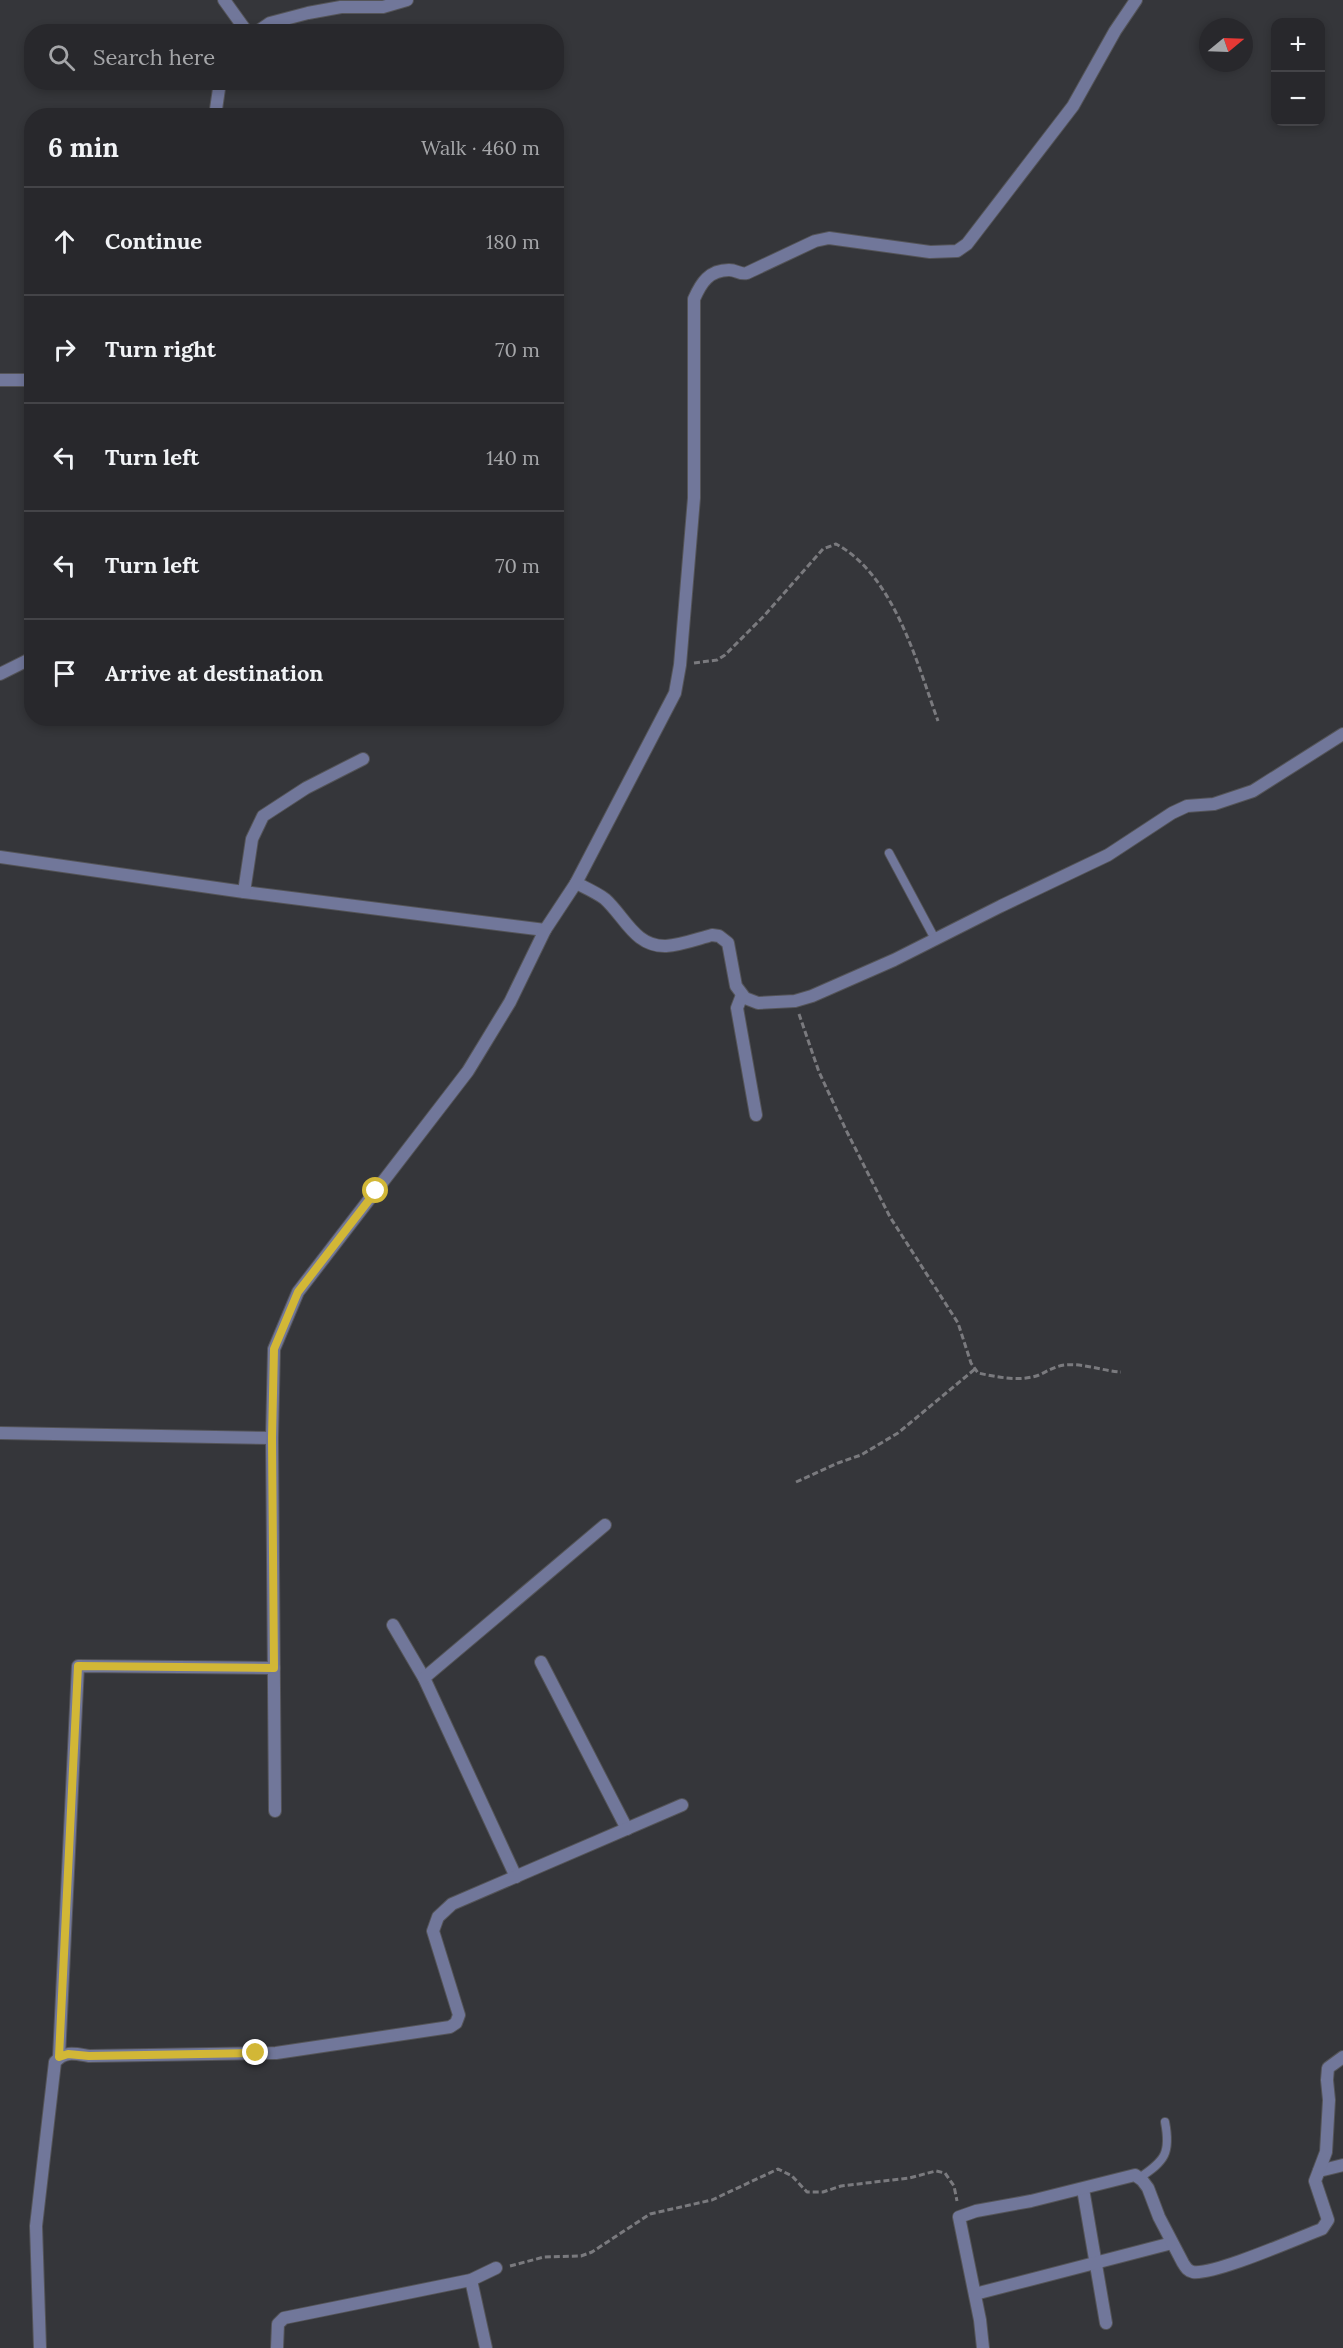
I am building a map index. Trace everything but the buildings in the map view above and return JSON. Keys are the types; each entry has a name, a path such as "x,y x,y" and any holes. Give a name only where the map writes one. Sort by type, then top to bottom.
{"street":[{"path":"225,0 242,24"},
{"path":"269,24 341,7 383,7 407,0"},
{"path":"275,1811 272,1438 274,1349 298,1292 468,1071 510,1002 545,930 576,883 675,693 680,665 694,498 694,299 700,284 706,277 728,270 741,274 747,273 815,241 829,238 930,252 957,251 968,244 1073,106 1115,31 1136,0"},
{"path":"216,108 219,90"},
{"path":"0,380 24,380"},
{"path":"0,674 24,662"},
{"path":"576,883 603,897 623,917 633,933 643,941 665,946 712,935 725,939 730,949 736,986 741,995 758,1003 795,1001 854,979 1108,855 1187,806 1232,800 1253,791 1340,740"},
{"path":"244,892 252,839 263,816 306,788 363,759"},
{"path":"0,857 244,892 545,930"},
{"path":"741,995 737,1008 756,1115"},
{"path":"0,1433 272,1438"},
{"path":"424,1678 604,1525"},
{"path":"393,1625 424,1678 516,1877"},
{"path":"541,1662 627,1829"},
{"path":"59,2057 78,1666 274,1668"},
{"path":"40,2348 36,2226 55,2062 59,2057 68,2054 89,2056 276,2053 450,2027 456,2023 459,2015 433,1931 438,1917 452,1904 682,1805"},
{"path":"983,2348 975,2294 959,2217 976,2211 1083,2189 1135,2175 1148,2188 1172,2243 1188,2270 1205,2272 1322,2229 1328,2220 1315,2181 1326,2152 1328,2068 1343,2056"},
{"path":"1319,2171 1343,2165"},
{"path":"1083,2189 1106,2323"},
{"path":"975,2294 1172,2243"},
{"path":"277,2348 278,2324 284,2318 471,2280 496,2268"},
{"path":"471,2280 486,2348"}],"lane":[{"path":"889,853 935,939"},
{"path":"1139,2178 1165,2156 1168,2140 1165,2122"}],"path":[{"path":"680,665 710,662 726,655 823,549 836,544 867,568 895,610 920,669 938,721"},
{"path":"795,1001 819,1072 846,1130 890,1217 958,1323 971,1363 978,1373 1022,1379 1037,1376 1056,1366 1067,1365 1084,1365 1105,1371 1121,1372"},
{"path":"796,1482 861,1455 898,1433 927,1411 975,1368"},
{"path":"496,2268 526,2264 544,2257 581,2256 592,2252 650,2214 712,2200 778,2169 792,2176 807,2192 823,2192 841,2186 909,2178 936,2171 945,2173 954,2186 959,2217"}],"route":[{"path":"256,2053 89,2056 63,2054 59,2057 78,1666 274,1668 272,1438 274,1349 298,1292 376,1191"}]}
